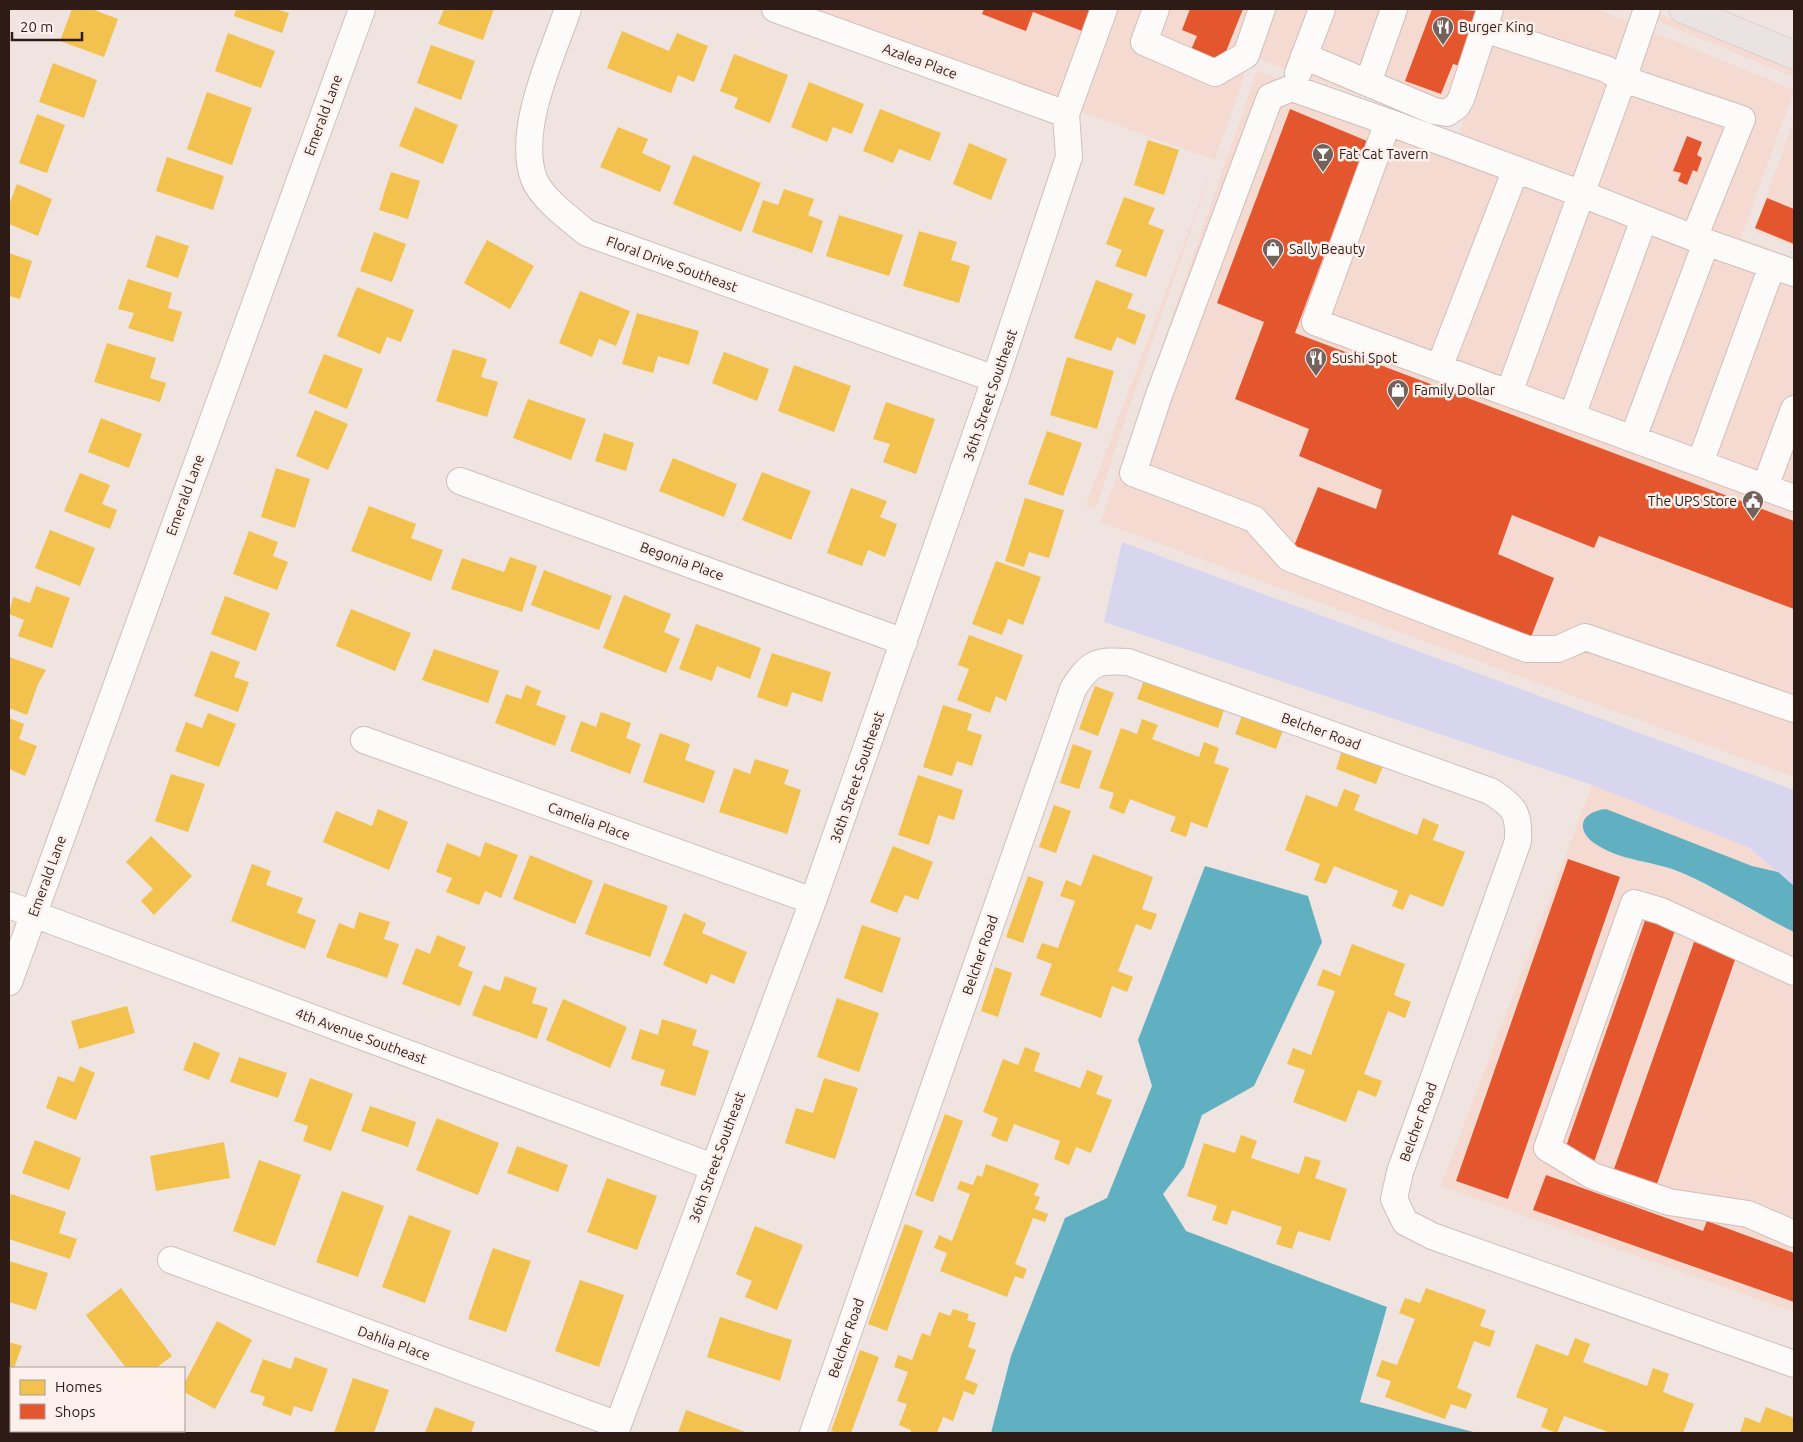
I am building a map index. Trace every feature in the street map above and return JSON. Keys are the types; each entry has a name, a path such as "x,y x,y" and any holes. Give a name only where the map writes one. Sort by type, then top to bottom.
{"main road":[{"path":"1683,9 1794,56"}],"street":[{"name":"Emerald Lane","path":"9,982 362,9"},
{"name":"Floral Drive Southeast","path":"568,9 536,103 528,136 534,179 558,210 587,233 995,379"},
{"name":"Azalea Place","path":"775,9 1066,114"},
{"path":"1066,114 1104,9"},
{"path":"1156,9 1144,42 1215,73 1246,55 1262,9"},
{"path":"1292,88 1322,9"},
{"path":"1368,83 1394,9"},
{"path":"1509,393 1647,9"},
{"path":"1304,56 1434,111 1447,113 1457,106 1461,99 1487,19 1623,79 1742,119 1633,438"},
{"path":"1700,463 1783,270 1644,220 1516,169 1292,88 1270,97 1159,395 1133,473 1254,519 1289,558 1527,648 1558,649 1585,637 1794,709"},
{"name":"36th Street Southeast","path":"616,1429 813,901 995,379 1069,158 1066,114"},
{"path":"1388,122 1315,322 1794,498"},
{"path":"1439,368 1516,169"},
{"path":"1572,416 1644,220"},
{"path":"1765,487 1794,409"},
{"name":"Begonia Place","path":"460,481 904,642"},
{"name":"Belcher Road","path":"813,1433 1073,689 1085,671 1105,660 1137,666 1490,791 1509,803 1519,820 1518,841 1400,1172 1394,1199 1405,1222 1432,1236 1794,1364"},
{"name":"Camelia Place","path":"364,740 813,901"},
{"path":"1794,972 1661,911 1634,903 1546,1148 1593,1176 1661,1199 1748,1214 1794,1234"},
{"name":"4th Avenue Southeast","path":"9,904 713,1167"},
{"name":"Dahlia Place","path":"171,1260 616,1429"}],"shaded area":[{"path":"815,9 1091,9 1059,97"},
{"path":"1116,9 1492,9 1450,128 1261,60 1247,67 1095,509 1086,505 1215,160 1079,111"},
{"path":"1503,9 1597,9 1794,90 1741,238 1794,258 1794,777 1101,522 1257,71 1456,142"},
{"path":"1628,9 1648,9 1794,70 1794,77"},
{"path":"1794,120 1794,246 1754,231"},
{"path":"1122,542 1794,790 1794,886 1748,847 1592,785 1104,622"},
{"path":"1592,785 1748,847 1778,872 1752,866 1619,855 1678,871 1720,891 1794,932 1794,1312 1441,1186"}],"water":[{"path":"1606,809 1752,866 1778,872 1794,886 1794,932 1680,872 1627,858 1597,845 1585,834 1583,823 1590,814"},
{"path":"1205,866 1308,896 1322,942 1254,1086 1202,1115 1184,1167 1163,1194 1186,1231 1387,1307 1360,1402 1477,1433 991,1433 1011,1356 1065,1218 1107,1198 1152,1086 1138,1040"}],"building: Homes":[{"path":"72,9 92,9 118,19 104,57 60,41"},
{"path":"236,9 276,9 289,13 282,33 234,16"},
{"path":"444,9 494,9 483,40 438,24"},
{"path":"622,31 669,51 677,33 708,46 694,82 678,75 671,93 607,68"},
{"path":"228,33 275,51 261,88 215,71"},
{"path":"431,45 475,61 461,100 417,83"},
{"path":"734,54 788,75 770,123 734,108 738,98 720,91"},
{"path":"53,63 97,80 84,118 39,102"},
{"path":"809,82 864,104 852,134 833,127 827,142 791,127"},
{"path":"207,92 252,108 232,165 187,149"},
{"path":"415,107 458,125 443,164 399,146"},
{"path":"880,109 941,133 930,161 899,149 893,163 863,151"},
{"path":"37,114 65,125 47,173 19,163"},
{"path":"618,127 648,139 642,153 671,166 660,192 600,167"},
{"path":"1148,140 1179,150 1164,195 1134,185"},
{"path":"969,143 1007,159 991,200 953,184"},
{"path":"693,155 761,183 741,232 673,204"},
{"path":"167,157 224,176 213,210 156,191"},
{"path":"391,172 420,181 408,219 379,210"},
{"path":"17,184 52,199 38,236 9,224 9,205"},
{"path":"784,189 814,199 808,215 823,221 812,253 752,232 763,200 778,205"},
{"path":"1124,197 1155,208 1148,224 1164,230 1146,277 1115,266 1122,250 1106,244"},
{"path":"839,215 903,235 889,276 826,256"},
{"path":"919,231 957,242 951,260 970,266 959,303 903,286"},
{"path":"374,232 406,244 392,282 360,271"},
{"path":"156,235 189,246 178,278 146,267"},
{"path":"487,240 534,266 510,309 464,283"},
{"path":"9,253 32,261 20,299 9,296"},
{"path":"128,279 172,293 168,308 182,312 173,342 128,328 134,313 118,309"},
{"path":"1096,280 1133,294 1127,308 1146,315 1135,345 1117,337 1111,351 1074,338"},
{"path":"357,287 414,310 401,342 387,337 380,354 337,336"},
{"path":"580,291 630,311 616,346 599,339 592,357 559,343"},
{"path":"637,313 699,331 689,365 658,356 653,373 622,364"},
{"path":"107,343 156,358 150,378 166,383 160,402 94,382"},
{"path":"453,349 487,359 481,377 498,382 487,417 436,401"},
{"path":"724,352 769,369 757,401 712,383"},
{"path":"324,354 363,369 347,409 308,393"},
{"path":"1067,357 1114,371 1097,429 1050,415"},
{"path":"794,365 851,386 834,432 778,411"},
{"path":"528,399 586,419 571,460 513,438"},
{"path":"886,402 935,419 916,474 883,462 890,444 873,439"},
{"path":"315,410 348,424 328,470 296,456"},
{"path":"101,418 142,434 129,468 88,452"},
{"path":"1047,431 1082,443 1063,496 1028,484"},
{"path":"604,433 634,443 626,471 595,461"},
{"path":"673,458 737,484 724,517 659,491"},
{"path":"276,468 310,479 295,528 261,517"},
{"path":"762,472 811,491 791,540 742,520"},
{"path":"80,473 110,485 102,504 117,510 110,529 64,511"},
{"path":"851,488 887,501 880,517 897,524 885,557 868,550 862,566 827,553"},
{"path":"1025,498 1064,510 1049,558 1029,552 1024,567 1005,561"},
{"path":"369,506 416,524 411,538 443,550 431,581 351,551"},
{"path":"50,530 95,548 80,586 35,568"},
{"path":"249,531 278,542 273,556 288,562 277,590 233,574"},
{"path":"510,557 537,566 522,612 451,589 462,558 504,572"},
{"path":"996,561 1041,577 1023,625 1008,619 1002,635 972,624"},
{"path":"544,570 612,596 599,630 531,605"},
{"path":"36,586 70,598 52,648 18,636 24,620 9,614 13,597 30,603"},
{"path":"624,595 671,614 664,632 680,639 666,673 603,648"},
{"path":"225,596 270,613 256,651 211,634"},
{"path":"351,609 411,633 395,671 336,646"},
{"path":"696,624 761,648 750,679 717,666 712,681 679,669"},
{"path":"969,635 1023,655 1006,701 996,696 990,713 957,700 969,669 958,665"},
{"path":"434,649 499,671 488,703 422,680"},
{"path":"211,651 240,662 234,677 249,682 238,712 194,696"},
{"path":"772,653 831,672 822,702 792,692 787,707 757,697"},
{"path":"9,657 46,670 38,684 27,715 9,708"},
{"path":"1144,680 1224,710 1218,728 1137,699"},
{"path":"526,685 541,691 536,705 566,716 555,746 495,723 506,694 521,699"},
{"path":"1095,686 1114,693 1098,736 1079,729"},
{"path":"943,705 972,714 967,730 982,735 972,766 957,761 952,776 923,767"},
{"path":"601,712 631,723 626,738 641,744 630,774 570,751 581,721 596,727"},
{"path":"208,713 236,724 219,767 175,751 186,722 202,728"},
{"path":"1242,716 1283,730 1276,749 1235,734"},
{"path":"9,718 24,724 19,739 37,746 25,776 9,769"},
{"path":"1142,719 1158,725 1152,739 1199,757 1204,742 1219,748 1214,763 1229,768 1207,828 1191,822 1186,837 1170,831 1176,817 1130,799 1124,814 1109,808 1114,793 1099,788 1121,728 1137,734"},
{"path":"660,733 690,744 685,760 715,771 704,803 643,782"},
{"path":"1073,744 1092,751 1079,789 1060,783"},
{"path":"1342,750 1383,766 1376,784 1336,769"},
{"path":"755,759 789,770 784,784 801,790 787,834 719,812 734,768 750,774"},
{"path":"171,774 205,784 188,832 155,821"},
{"path":"918,775 963,790 954,820 938,815 929,845 898,835"},
{"path":"1344,789 1360,795 1354,810 1417,835 1423,818 1439,825 1433,840 1465,852 1443,907 1410,894 1403,910 1392,906 1398,891 1334,866 1326,884 1314,880 1320,864 1285,850 1306,795 1337,807"},
{"path":"1054,805 1071,811 1056,853 1039,847"},
{"path":"378,809 408,822 389,870 323,842 336,811 372,826"},
{"path":"151,836 192,876 154,915 141,901 153,889 126,862"},
{"path":"485,842 518,855 501,898 485,891 479,905 446,892 452,878 436,872 447,843 480,857"},
{"path":"893,846 933,862 918,900 905,895 897,913 870,902"},
{"path":"1093,854 1153,877 1142,909 1157,914 1151,930 1136,924 1118,971 1133,977 1127,992 1112,986 1101,1018 1040,995 1052,964 1036,958 1042,943 1058,948 1075,901 1060,896 1066,880 1081,886"},
{"path":"530,855 593,881 575,924 513,899"},
{"path":"252,864 271,871 266,885 303,898 297,913 316,920 305,949 231,921"},
{"path":"1028,876 1044,882 1023,943 1006,937"},
{"path":"604,883 668,906 650,957 585,934"},
{"path":"359,912 390,922 384,939 399,944 387,978 326,957 339,923 354,929"},
{"path":"684,913 706,923 702,933 747,952 734,984 711,974 707,984 663,965"},
{"path":"862,925 901,938 882,993 844,978"},
{"path":"437,935 466,947 458,966 473,972 460,1006 402,984 416,948 430,954"},
{"path":"1352,944 1405,964 1394,995 1411,1002 1405,1018 1388,1011 1364,1074 1382,1081 1376,1097 1358,1090 1346,1122 1293,1102 1305,1070 1287,1064 1293,1048 1311,1055 1335,991 1317,985 1323,969 1340,976"},
{"path":"995,967 1012,973 998,1017 981,1011"},
{"path":"505,976 537,988 532,1003 548,1008 537,1039 472,1015 484,985 500,991"},
{"path":"837,998 879,1013 859,1072 817,1057"},
{"path":"563,999 627,1027 610,1068 546,1040"},
{"path":"127,1006 135,1033 79,1049 71,1021"},
{"path":"662,1019 697,1030 692,1045 709,1051 695,1096 660,1085 665,1070 631,1059 640,1029 658,1035"},
{"path":"194,1042 220,1053 209,1080 183,1070"},
{"path":"1025,1047 1040,1053 1034,1071 1080,1088 1087,1070 1103,1076 1096,1094 1112,1100 1091,1153 1076,1147 1069,1165 1054,1159 1060,1141 1014,1124 1007,1142 991,1136 998,1118 983,1112 1003,1059 1018,1065"},
{"path":"239,1057 287,1073 278,1098 230,1082"},
{"path":"80,1066 95,1073 76,1120 46,1108 58,1076 74,1082"},
{"path":"310,1078 353,1094 331,1151 303,1141 308,1126 294,1121"},
{"path":"824,1078 858,1088 835,1159 785,1143 796,1108 813,1113"},
{"path":"370,1106 416,1122 408,1147 361,1131"},
{"path":"945,1114 963,1121 933,1202 915,1195"},
{"path":"437,1118 499,1143 478,1195 416,1170"},
{"path":"1241,1135 1257,1141 1251,1158 1299,1174 1305,1156 1321,1161 1315,1178 1347,1189 1330,1241 1298,1231 1292,1249 1276,1244 1282,1227 1232,1210 1227,1225 1212,1220 1217,1206 1187,1196 1204,1143 1235,1153"},
{"path":"35,1140 81,1158 69,1190 22,1173"},
{"path":"224,1142 230,1178 156,1191 150,1156"},
{"path":"517,1146 568,1165 558,1192 507,1173"},
{"path":"259,1160 301,1175 275,1246 233,1231"},
{"path":"986,1164 1039,1184 1034,1195 1040,1197 1035,1209 1048,1214 1045,1222 1033,1218 1015,1264 1027,1269 1023,1279 1015,1276 1007,1297 940,1271 947,1253 934,1248 939,1235 952,1241 970,1194 957,1189 960,1181 973,1185 977,1175 982,1177"},
{"path":"607,1178 657,1196 637,1250 587,1232"},
{"path":"342,1191 384,1206 358,1277 316,1262"},
{"path":"11,1194 66,1212 59,1233 77,1239 70,1259 9,1239 9,1202"},
{"path":"409,1215 451,1231 425,1303 382,1287"},
{"path":"905,1224 923,1231 887,1331 868,1324"},
{"path":"755,1226 803,1245 777,1310 745,1297 752,1281 736,1274"},
{"path":"493,1248 531,1261 506,1332 468,1319"},
{"path":"9,1261 48,1273 36,1310 9,1302"},
{"path":"580,1280 624,1295 599,1367 555,1351"},
{"path":"121,1288 172,1356 157,1367 125,1367 86,1315"},
{"path":"1426,1288 1486,1310 1480,1326 1495,1331 1490,1347 1474,1341 1457,1388 1472,1394 1466,1409 1451,1404 1445,1419 1385,1397 1391,1381 1376,1376 1382,1360 1397,1365 1415,1319 1399,1313 1405,1298 1420,1303"},
{"path":"953,1309 969,1314 967,1320 976,1323 968,1347 976,1350 965,1379 978,1384 974,1395 964,1391 953,1421 943,1417 937,1433 911,1433 911,1430 899,1425 907,1404 897,1401 908,1372 894,1367 898,1355 912,1360 922,1333 930,1336 939,1312 950,1316"},
{"path":"720,1317 792,1340 780,1381 707,1357"},
{"path":"217,1321 252,1340 215,1409 185,1393 185,1382"},
{"path":"1575,1338 1590,1344 1583,1362 1647,1386 1653,1368 1669,1374 1663,1392 1694,1404 1683,1433 1611,1433 1564,1416 1557,1433 1541,1427 1548,1409 1516,1397 1536,1344 1568,1356"},
{"path":"9,1342 22,1346 14,1367 10,1367 9,1382"},
{"path":"860,1350 879,1357 851,1433 837,1433 831,1431"},
{"path":"295,1357 328,1369 312,1412 294,1406 291,1416 262,1405 265,1397 250,1392 263,1359 291,1369"},
{"path":"353,1378 389,1390 374,1433 334,1433"},
{"path":"435,1407 475,1422 471,1433 425,1433"},
{"path":"1766,1407 1794,1418 1794,1433 1740,1433 1745,1417 1760,1423"},
{"path":"686,1410 748,1433 678,1433"}],"building: Shops":[{"path":"984,9 1091,9 1082,31 1033,12 1026,31 982,14"},
{"path":"1190,9 1243,9 1221,64 1190,52 1197,36 1182,30"},
{"name":"Burger King","path":"1432,9 1480,11 1460,66 1453,64 1441,94 1405,81"},
{"path":"1290,109 1367,141 1295,333 1794,521 1794,609 1599,536 1594,548 1512,515 1498,554 1554,578 1531,637 1294,546 1318,487 1376,509 1382,490 1299,456 1309,429 1235,399 1264,322 1217,303"},
{"path":"1687,136 1702,142 1697,155 1702,158 1697,172 1693,170 1687,185 1678,181 1681,173 1673,171"},
{"path":"1767,198 1794,209 1794,244 1755,228"},
{"path":"1568,859 1620,877 1508,1199 1456,1181"},
{"path":"1649,909 1679,919 1594,1162 1564,1152"},
{"path":"1694,942 1736,957 1657,1184 1614,1169"},
{"path":"1546,1175 1703,1231 1707,1221 1794,1253 1794,1302 1533,1210"}],"place":[{"name":"Burger King","path":"1443,46"},
{"name":"Fat Cat Tavern","path":"1323,173"},
{"name":"Sally Beauty","path":"1273,268"},
{"name":"Sushi Spot","path":"1316,377"},
{"name":"Family Dollar","path":"1398,409"},
{"name":"The UPS Store","path":"1753,520"}]}
